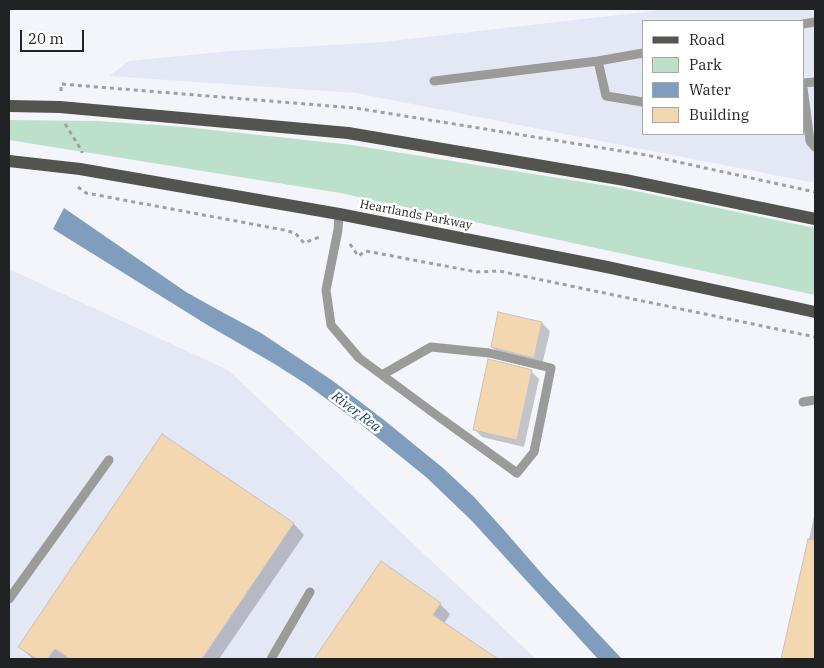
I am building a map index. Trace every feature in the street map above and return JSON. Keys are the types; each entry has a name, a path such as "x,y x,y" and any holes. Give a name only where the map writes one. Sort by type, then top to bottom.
{"main road":[{"path":"9,106 60,107 348,133 626,180 815,219"},
{"name":"Heartlands Parkway","path":"9,161 80,168 339,214 607,267 815,312"}],"lane":[{"path":"434,81 642,53"},
{"path":"598,60 606,96 642,102"},
{"path":"804,102 806,130 810,141 815,147"},
{"path":"339,214 338,230 326,290 331,325 359,358 382,375 517,473 534,452 551,368 489,353 431,347 382,375"},
{"path":"803,402 815,400"},
{"path":"9,599 109,460"},
{"path":"271,659 310,592"}],"path":[{"path":"815,192 646,155 355,108 61,84 60,107 63,122 82,152 76,186 86,193 284,230 295,233 304,243 338,230 342,231 358,256 366,251 477,272 499,271 815,337"}],"shaded area":[{"path":"670,9 815,9 815,183 356,93 109,76 129,61 231,51 383,42"},
{"path":"9,269 228,370 536,659 9,659"}],"green space":[{"path":"9,120 97,121 185,127 352,145 621,188 815,228 815,295 340,193 9,140"}],"water":[{"name":"River Rea","path":"64,208 186,292 261,333 333,381 384,420 443,468 474,497 543,575 622,659 598,659 471,520 426,477 358,422 306,384 273,363 209,326 53,229"}],"building":[{"path":"498,312 542,322 534,358 491,347"},
{"path":"488,359 532,370 517,440 473,430"},
{"path":"162,434 294,523 202,659 70,659 55,649 47,659 37,659 18,647"},
{"path":"808,539 815,540 815,659 781,659"},
{"path":"381,561 441,603 433,615 498,659 314,659"}]}
